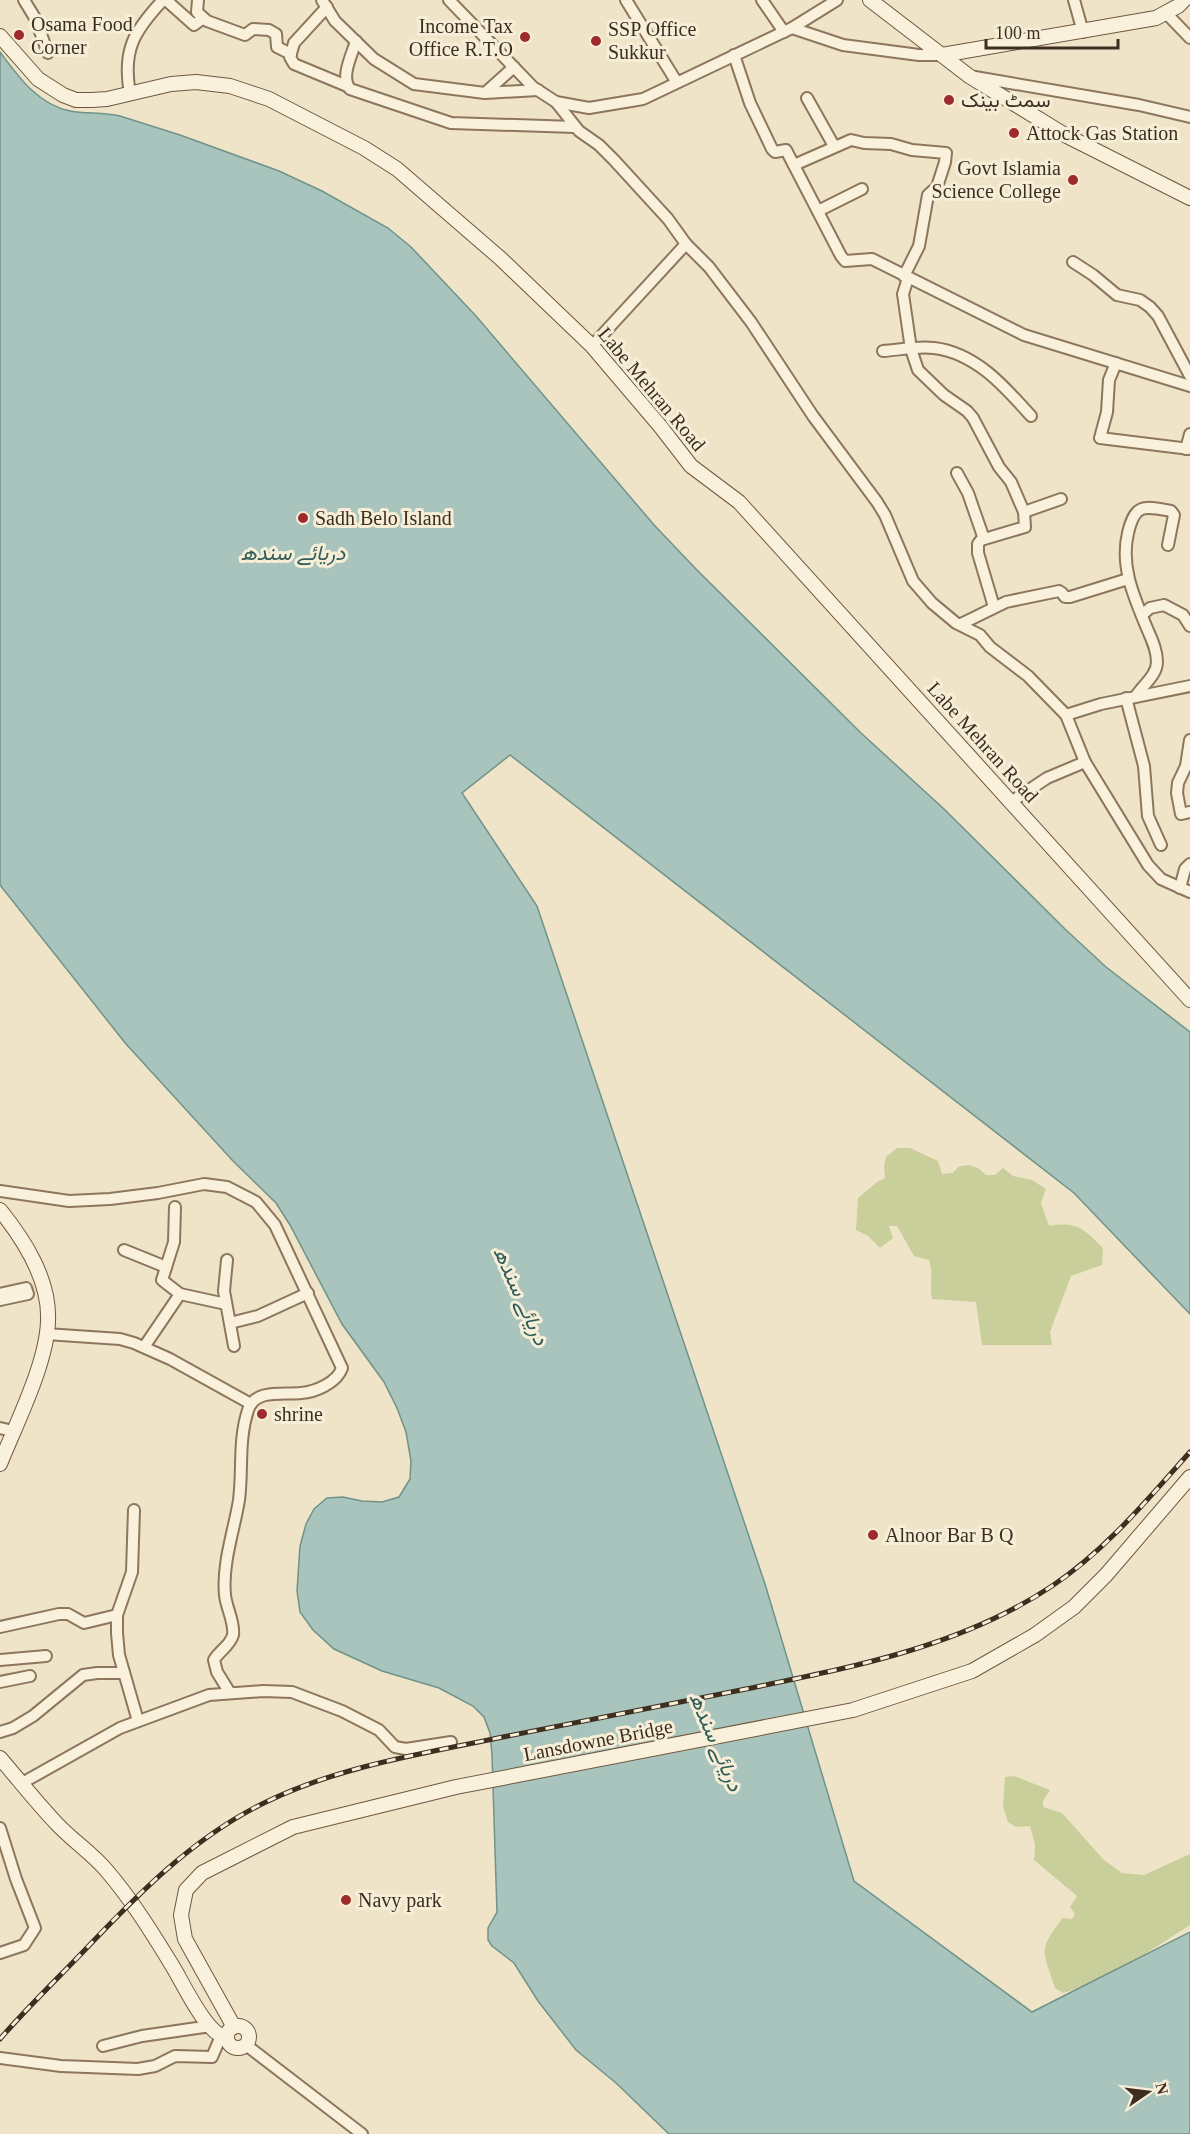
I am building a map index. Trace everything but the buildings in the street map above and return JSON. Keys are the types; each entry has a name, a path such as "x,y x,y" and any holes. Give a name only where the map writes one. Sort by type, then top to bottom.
{"main road":[{"path":"870,0 969,76 1065,135 1190,198"},
{"path":"942,55 1156,18 1184,0"},
{"name":"Labe Mehran Road","path":"0,36 38,79 63,95 92,100 179,83 196,82 230,86 269,99 364,148 397,169 500,258 592,346 691,466 740,502 1190,1000"},
{"path":"0,1210 17,1231 37,1268 47,1298 48,1322 43,1355 7,1430 0,1464"},
{"name":"Lansdowne Bridge","path":"223,2032 185,1939 181,1915 186,1890 202,1873 292,1827 456,1787 854,1710 972,1671 1035,1635 1074,1607 1106,1575 1190,1477"},
{"path":"0,1758 58,1825 112,1877 182,1980 198,2010 223,2032 230,2044 236,2048 246,2045"}],"street":[{"path":"24,0 35,18 48,53"},
{"path":"130,94 126,64 134,37 143,22 164,0 194,25 202,19"},
{"path":"198,0 197,12 202,19 245,35 253,29 269,30 276,34 277,47 291,54"},
{"path":"449,0 514,67 538,90 556,102 576,127 614,160 668,219 686,244 710,267 751,322 813,416 877,502 885,515 913,580 932,603 956,623 980,635 990,647 1028,676 1066,715 1085,762 1148,865 1161,879 1185,890 1185,869 1190,864"},
{"path":"626,0 676,81"},
{"path":"762,0 788,30 843,45 919,55 942,55"},
{"path":"556,102 589,108 643,99 676,81 788,30 837,0"},
{"path":"1074,0 1083,32"},
{"path":"538,90 485,93 414,84 374,59 335,21 324,4 294,43 290,57 294,64 347,86 391,104 431,114 451,123 576,127"},
{"path":"1166,13 1190,38"},
{"path":"347,86 346,74 356,41"},
{"path":"734,55 750,102 772,149 775,152 786,150 845,261 872,259 1024,335 1190,386"},
{"path":"485,93 514,67"},
{"path":"969,76 1139,105 1190,117"},
{"path":"807,98 834,146"},
{"path":"794,165 851,140 946,153 937,187 928,195 919,246 906,277 903,294 911,349 918,370 973,418 999,467 1011,482 1024,512 1025,527 984,539 978,544 978,554 994,607"},
{"path":"818,211 862,189"},
{"path":"592,346 686,244"},
{"path":"1073,262 1093,274 1117,295 1140,300 1150,307 1158,316 1190,375"},
{"path":"883,351 932,348 944,350 972,362 992,375 1031,416"},
{"path":"1116,363 1108,380 1107,412 1100,438 1188,449 1190,434"},
{"path":"957,473 968,493 984,539"},
{"path":"1024,512 1061,500"},
{"path":"1131,697 1154,674 1157,663 1152,640 1128,579 1125,557 1126,539 1133,515 1140,509 1148,507 1171,510 1174,514 1168,545"},
{"path":"961,624 994,607 1014,600 1059,591 1065,597 1070,597 1128,579"},
{"path":"1142,615 1150,608 1164,605 1183,615 1190,626"},
{"path":"1066,715 1131,697 1190,686"},
{"path":"1131,697 1144,766 1148,816 1161,845"},
{"path":"1190,740 1186,766 1178,783 1177,793 1181,814 1190,812"},
{"path":"1011,802 1047,778 1085,762"},
{"path":"0,1191 69,1201 111,1199 204,1184 227,1187 255,1202 275,1225 308,1293 342,1368 340,1374 330,1383 318,1389 260,1397 249,1407 240,1449 239,1499 225,1595 233,1634 214,1660 230,1693"},
{"path":"176,1207 174,1242 162,1280 180,1294 226,1304"},
{"path":"124,1250 166,1267"},
{"path":"227,1260 224,1284 234,1346"},
{"path":"0,1294 26,1288 28,1294 0,1300"},
{"path":"230,1323 258,1316 308,1293"},
{"path":"144,1347 180,1294"},
{"path":"46,1334 120,1340 144,1347 251,1404"},
{"path":"134,1510 132,1572 117,1615 119,1655 138,1721"},
{"path":"0,1627 59,1614 68,1614 84,1623 117,1615"},
{"path":"0,1660 46,1656"},
{"path":"0,1732 13,1728 33,1716 83,1675 124,1673"},
{"path":"0,1682 30,1676"},
{"path":"22,1783 120,1728 209,1695 292,1692 342,1711 379,1730 393,1745 400,1748 451,1742"},
{"path":"0,1828 16,1879 36,1928 24,1945 0,1953"},
{"path":"0,2058 61,2066 138,2069 155,2066 175,2056 212,2057 223,2032 142,2036 103,2046"},
{"path":"246,2045 362,2134"}],"green space":[{"path":"897,1148 910,1148 938,1161 942,1174 953,1173 958,1167 970,1165 986,1175 995,1175 1003,1168 1013,1176 1032,1180 1046,1189 1041,1203 1049,1226 1067,1225 1079,1228 1103,1248 1102,1265 1071,1276 1050,1332 1052,1345 982,1345 976,1302 932,1299 929,1260 914,1256 897,1226 889,1226 893,1238 880,1248 868,1236 856,1230 858,1198 885,1178 886,1157"},
{"path":"1014,1776 1050,1790 1043,1801 1043,1807 1062,1813 1104,1860 1122,1873 1144,1875 1190,1854 1190,1925 1128,1964 1095,1981 1063,1993 1055,1988 1045,1958 1046,1944 1063,1918 1072,1919 1075,1914 1070,1907 1077,1896 1034,1860 1035,1845 1030,1826 1016,1827 1008,1822 1003,1806 1005,1777"}],"water":[{"name":"دریائے سندھ","path":"0,52 30,88 48,103 59,108 120,116 279,171 322,191 388,228 411,247 476,316 655,526 696,569 861,733 944,809 1065,929 1106,967 1190,1032 1190,1314 1074,1193 510,755 462,793 537,906 765,1584 854,1881 1032,2012 1190,1932 1190,2134 669,2134 616,2083 576,2050 538,2001 514,1963 492,1946 488,1940 488,1928 497,1912 492,1755 490,1733 484,1717 473,1706 439,1688 382,1671 334,1649 313,1630 300,1612 297,1591 300,1546 306,1524 314,1509 327,1498 343,1497 382,1502 399,1497 410,1479 411,1461 406,1432 397,1408 384,1382 342,1324 276,1203 233,1161 126,1044 0,885"}],"railway":[{"path":"0,2039 123,1911 167,1869 214,1832 266,1802 322,1779 380,1763 822,1673 902,1653 941,1640 1016,1607 1072,1572 1125,1524 1190,1452"}],"place":[{"name":"Osama Food Corner","path":"19,35"},
{"name":"Income Tax Office R.T.O","path":"525,37"},
{"name":"SSP Office Sukkur","path":"596,41"},
{"name":"سمٹ بینک","path":"949,100"},
{"name":"Attock Gas Station","path":"1014,133"},
{"name":"Govt Islamia Science College","path":"1073,180"},
{"name":"Sadh Belo Island","path":"303,518"},
{"name":"shrine","path":"262,1414"},
{"name":"Alnoor Bar B Q","path":"873,1535"},
{"name":"Navy park","path":"346,1900"}]}
